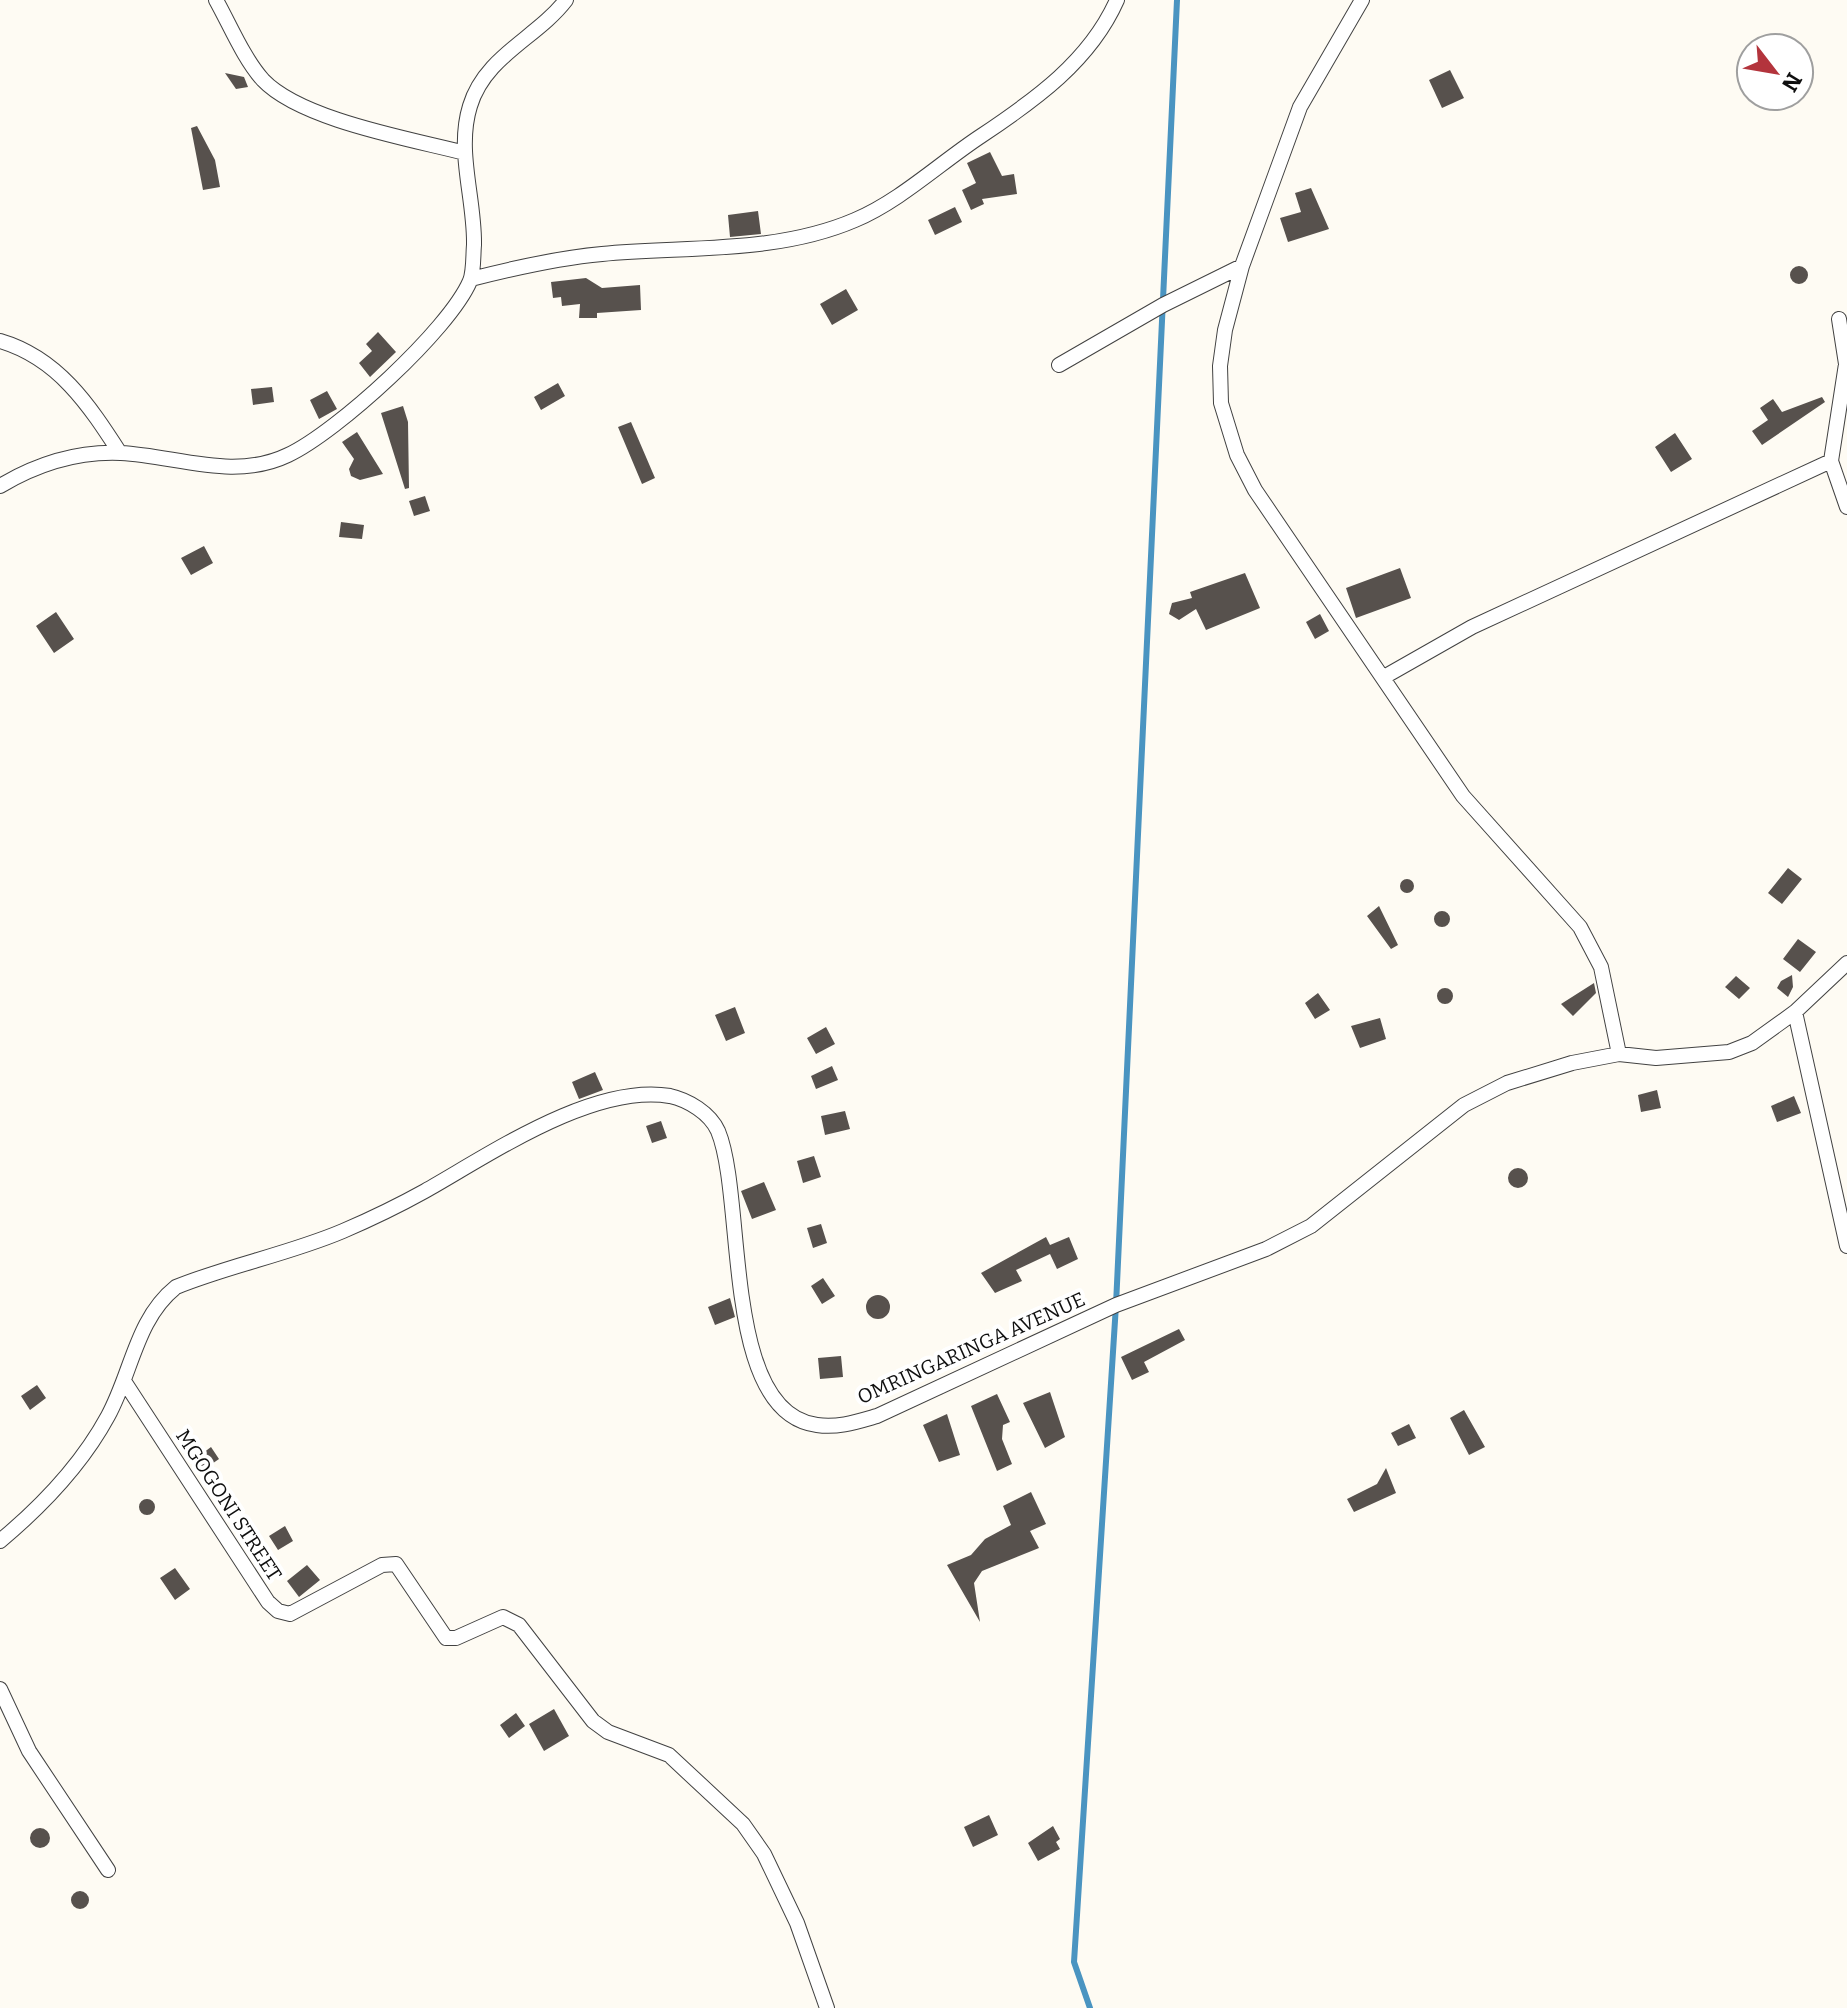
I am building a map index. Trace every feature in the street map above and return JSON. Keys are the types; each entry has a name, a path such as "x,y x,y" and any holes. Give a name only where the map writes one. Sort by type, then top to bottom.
{"street":[{"path":"216,0 262,78 278,92 343,120 465,153"},
{"path":"0,486 55,460 120,453 236,469 286,456 314,441 373,391 450,313 471,279 474,242 465,153 469,108 476,90 517,42 543,24 566,0"},
{"path":"471,279 577,257 717,249 775,241 822,232 858,219 1005,120 1062,76 1107,23 1117,0"},
{"path":"1362,0 1300,107 1242,266 1225,330 1220,366 1221,403 1237,455 1255,490 1463,796 1580,927 1601,967 1619,1054"},
{"path":"1059,365 1163,305 1242,266"},
{"path":"1839,319 1846,364 1831,461 1847,507"},
{"path":"0,341 39,358 66,379 91,409 120,453"},
{"path":"1384,677 1472,627 1831,461"},
{"name":"OMRINGARINGA AVENUE","path":"0,1541 52,1492 85,1452 108,1416 148,1319 159,1301 176,1287 338,1233 391,1210 529,1130 634,1096 669,1096 699,1110 718,1131 726,1165 749,1338 759,1374 777,1403 794,1414 813,1425 840,1426 877,1416 1116,1305 1266,1249 1311,1226 1464,1105 1507,1083 1572,1063 1619,1054 1656,1058 1729,1052 1752,1043 1795,1012 1847,963"},
{"path":"1795,1012 1847,1246"},
{"name":"MGOGONI STREET","path":"124,1381 268,1602 278,1611 290,1614 382,1565 396,1564 446,1638 451,1640 503,1617 511,1619 519,1625 593,1721 684,1766 743,1824 764,1854 797,1923 827,2008"},
{"path":"0,1689 29,1751 108,1870"}],"building":[{"path":"1450,70 1464,98 1442,108 1429,80"},
{"path":"225,73 244,77 248,87 236,89"},
{"path":"197,126 215,160 220,187 203,190 191,128"},
{"path":"990,152 1002,176 1014,174 1017,194 982,199 984,204 971,210 962,190 976,183 967,163"},
{"path":"1311,188 1329,229 1288,242 1280,218 1301,212 1295,193"},
{"path":"955,207 962,222 935,235 928,220"},
{"path":"758,211 761,234 730,237 728,215"},
{"path":"1795,266 1803,266 1808,275 1806,282 1795,284 1790,279 1790,271"},
{"path":"586,278 602,288 640,285 641,310 597,313 597,318 579,318 580,304 562,306 561,297 553,298 551,282"},
{"path":"846,289 858,310 832,325 820,304"},
{"path":"378,332 396,352 370,377 359,363 372,351 366,344"},
{"path":"558,383 565,396 541,410 534,397"},
{"path":"272,387 274,402 253,405 251,389"},
{"path":"327,391 337,409 319,419 310,400"},
{"path":"1822,397 1825,402 1762,445 1752,431 1768,420 1760,408 1773,399 1782,412"},
{"path":"403,406 408,422 409,488 405,489 381,413"},
{"path":"631,422 655,478 642,484 618,427"},
{"path":"357,432 383,474 360,480 351,476 349,469 354,459 342,442"},
{"path":"1675,433 1692,459 1671,472 1655,447"},
{"path":"425,496 430,511 414,516 409,501"},
{"path":"341,522 364,525 362,539 339,537"},
{"path":"204,546 213,563 191,575 181,558"},
{"path":"1400,568 1411,598 1356,618 1346,588"},
{"path":"1245,573 1260,608 1206,630 1196,609 1179,620 1169,614 1172,603 1192,598 1190,592"},
{"path":"56,612 74,639 54,653 36,626"},
{"path":"1320,614 1329,631 1315,639 1306,622"},
{"path":"1788,868 1802,879 1782,904 1768,893"},
{"path":"1407,879 1414,886 1407,893 1400,886"},
{"path":"1379,906 1398,945 1391,949 1367,916"},
{"path":"1439,911 1445,911 1450,919 1448,925 1439,927 1434,922 1434,916"},
{"path":"1798,939 1816,952 1800,972 1783,959"},
{"path":"1792,975 1793,987 1788,997 1777,988 1781,981"},
{"path":"1736,976 1750,988 1739,999 1725,987"},
{"path":"1594,983 1596,993 1573,1016 1561,1004"},
{"path":"1445,988 1453,996 1445,1004 1437,996"},
{"path":"1318,993 1330,1010 1315,1019 1305,1003"},
{"path":"735,1007 745,1033 726,1041 715,1015"},
{"path":"1380,1018 1386,1039 1360,1048 1351,1026"},
{"path":"826,1027 835,1044 816,1054 807,1038"},
{"path":"832,1066 838,1080 816,1089 811,1076"},
{"path":"595,1072 603,1090 579,1099 572,1082"},
{"path":"1657,1090 1661,1108 1641,1112 1638,1095"},
{"path":"1794,1096 1801,1113 1777,1122 1771,1106"},
{"path":"845,1111 850,1129 825,1135 821,1116"},
{"path":"661,1121 667,1138 652,1143 646,1126"},
{"path":"814,1156 821,1177 803,1183 797,1161"},
{"path":"1518,1168 1525,1171 1528,1178 1525,1185 1518,1188 1511,1185 1508,1178 1511,1171"},
{"path":"764,1182 776,1210 752,1219 741,1191"},
{"path":"821,1224 827,1243 813,1248 807,1228"},
{"path":"1046,1237 1050,1245 1069,1237 1078,1259 1057,1269 1050,1254 1016,1270 1022,1281 995,1293 981,1273"},
{"path":"823,1278 835,1296 822,1304 811,1286"},
{"path":"878,1295 886,1299 890,1307 886,1315 878,1319 870,1315 866,1307 870,1299"},
{"path":"730,1298 735,1317 715,1325 708,1307"},
{"path":"1179,1329 1185,1340 1144,1362 1149,1372 1132,1380 1121,1357"},
{"path":"841,1356 843,1377 820,1379 818,1358"},
{"path":"37,1385 46,1398 30,1410 21,1396"},
{"path":"1050,1392 1065,1437 1045,1448 1023,1403"},
{"path":"997,1394 1010,1422 1003,1425 1002,1439 1012,1464 997,1471 971,1406"},
{"path":"1464,1410 1485,1447 1469,1455 1450,1418"},
{"path":"947,1414 960,1455 939,1462 923,1425"},
{"path":"1409,1424 1416,1438 1398,1446 1391,1433"},
{"path":"211,1447 219,1459 203,1470 195,1459"},
{"path":"1386,1468 1396,1493 1354,1512 1347,1499 1377,1484"},
{"path":"1031,1492 1046,1524 1030,1531 1039,1548 982,1571 974,1583 980,1622 947,1565 971,1555 985,1539 1011,1525 1003,1506"},
{"path":"144,1499 150,1499 155,1507 153,1513 144,1515 139,1510 139,1504"},
{"path":"285,1526 293,1541 278,1550 269,1536"},
{"path":"307,1565 320,1580 299,1597 287,1581"},
{"path":"175,1568 190,1589 175,1600 160,1578"},
{"path":"554,1709 569,1736 544,1751 529,1724"},
{"path":"516,1713 525,1726 509,1738 500,1725"},
{"path":"989,1815 998,1835 973,1847 964,1827"},
{"path":"1053,1826 1060,1839 1056,1842 1060,1849 1038,1861 1028,1843"},
{"path":"40,1828 47,1831 50,1838 47,1845 40,1848 33,1845 30,1838 33,1831"},
{"path":"80,1891 89,1900 80,1909 71,1900"}],"waterway":[{"path":"1090,2008 1074,1962 1116,1305 1177,0"}]}
